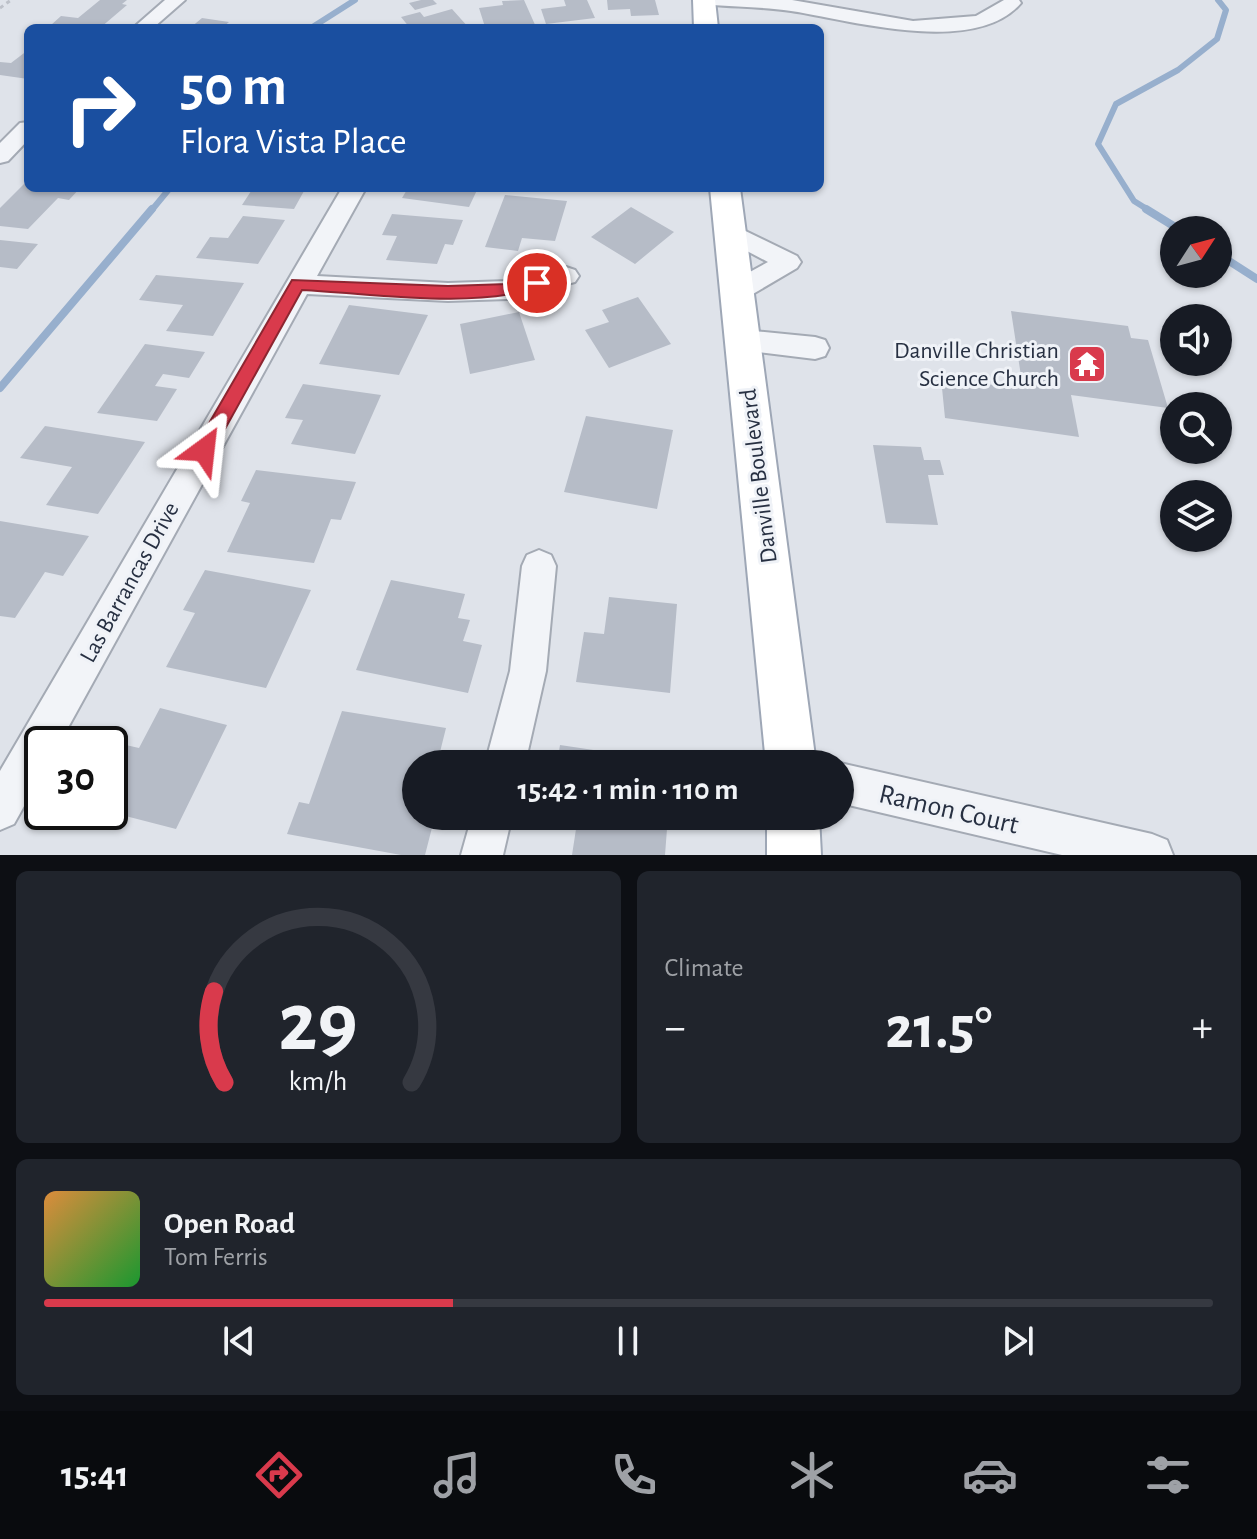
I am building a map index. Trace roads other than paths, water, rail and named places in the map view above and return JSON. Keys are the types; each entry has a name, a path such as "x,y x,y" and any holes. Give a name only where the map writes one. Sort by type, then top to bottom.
{"main road":[{"path":"704,0 706,24"},
{"name":"Danville Boulevard","path":"726,192 789,750"},
{"path":"793,830 794,855"}],"street":[{"path":"147,24 176,0"},
{"path":"712,0 789,5 913,27 980,21 1012,3"},
{"path":"0,156 24,132"},
{"name":"Las Barrancas Drive","path":"0,810 352,192"},
{"path":"731,232 788,262 737,291"},
{"path":"298,284 508,290 566,276"},
{"path":"743,340 815,348"},
{"path":"508,750 528,671 539,566"},
{"name":"Ramon Court","path":"854,786 1152,855"},
{"path":"482,855 488,830"}],"waterway":[{"path":"317,24 355,0"},
{"path":"1150,211 1134,201 1098,144 1116,104 1178,70 1217,39 1226,10 1218,0"},
{"path":"151,211 167,192"},
{"path":"0,388 152,209"},
{"path":"1146,209 1160,218"},
{"path":"1232,263 1257,279"}],"place":[{"name":"Danville Christian Science Church","path":"1087,364"}]}
